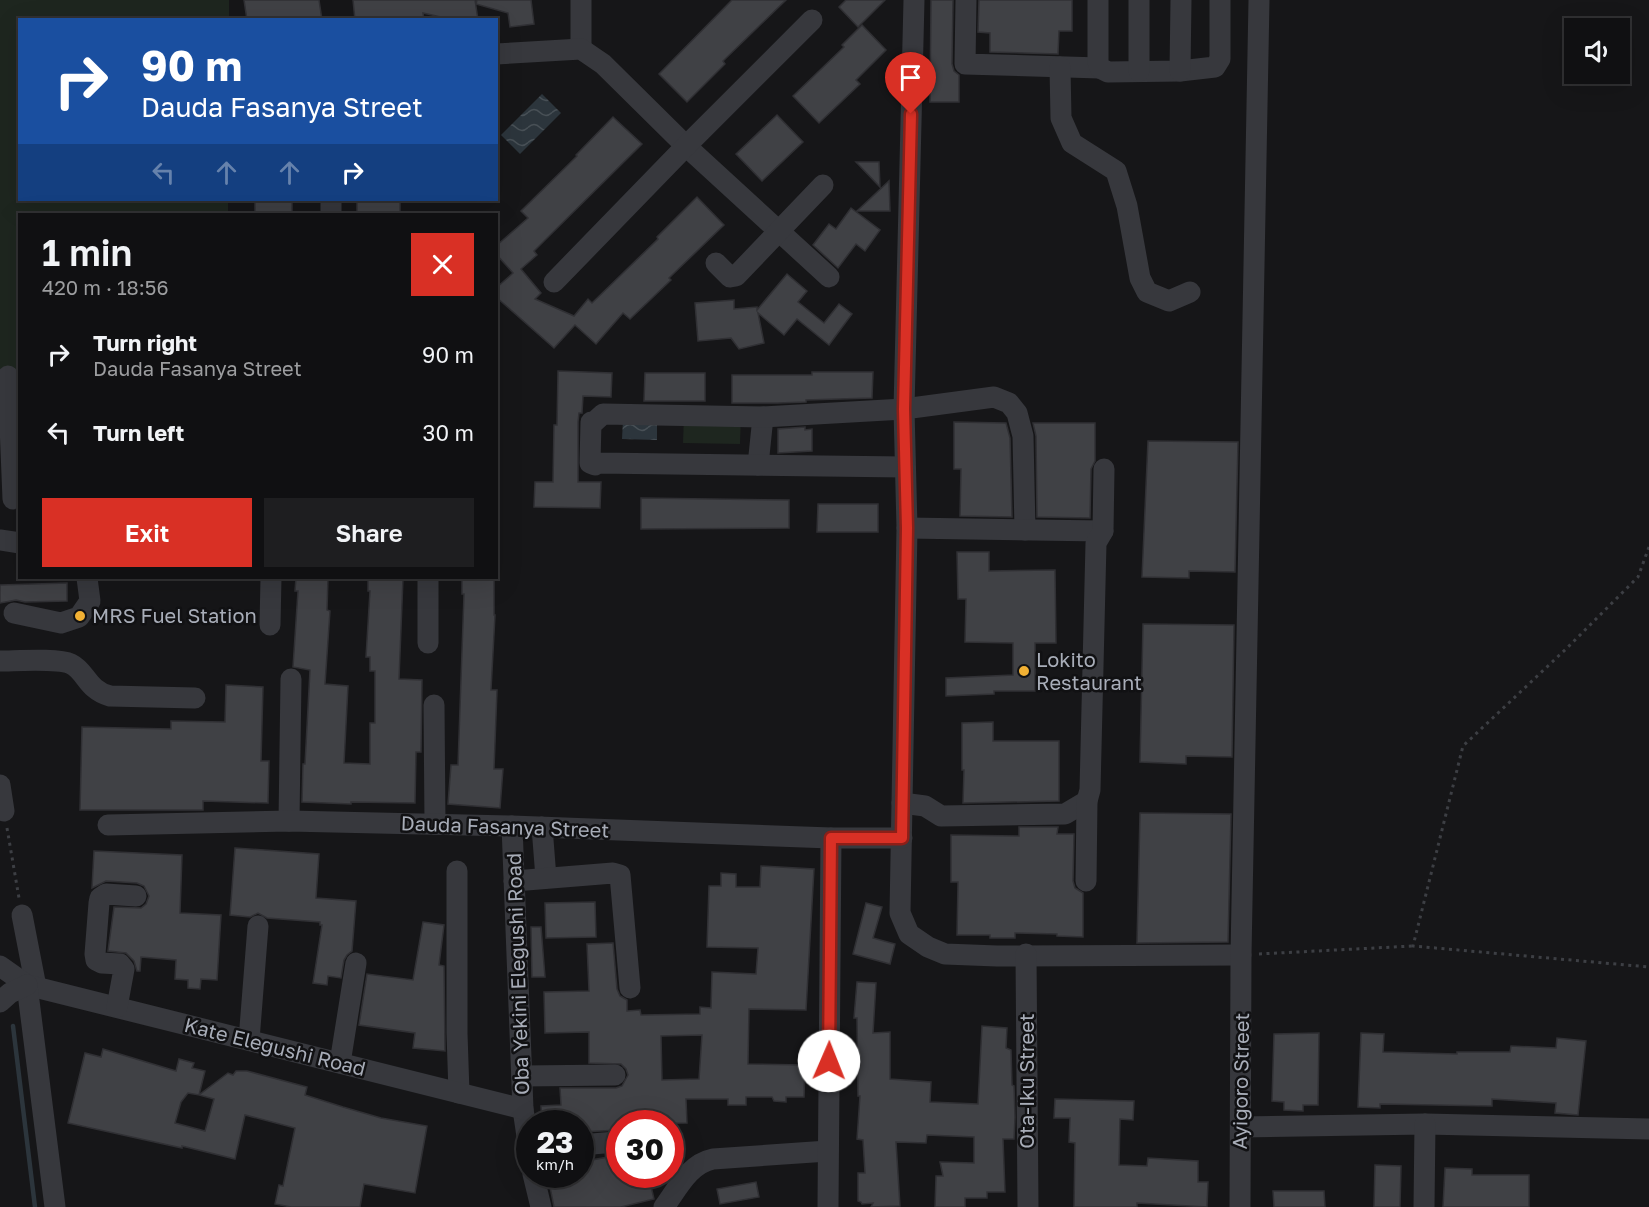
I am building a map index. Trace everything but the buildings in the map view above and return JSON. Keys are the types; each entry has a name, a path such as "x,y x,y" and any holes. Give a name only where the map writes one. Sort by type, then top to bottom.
{"street":[{"path":"580,0 581,49"},
{"path":"914,0 904,409 907,528 900,913 909,934 928,947 945,954 1241,955"},
{"path":"966,0 965,64 1100,68 1108,72 1211,68 1218,64 1220,59 1220,0"},
{"path":"1098,0 1098,62 1100,68"},
{"path":"1139,0 1139,71"},
{"path":"1180,70 1181,0"},
{"name":"Ayigoro Street","path":"1240,1207 1241,955 1259,0"},
{"path":"554,282 812,20"},
{"path":"498,54 581,49 603,64 686,146 829,277"},
{"path":"1060,67 1061,118 1072,143 1116,171 1127,206 1140,278 1147,292 1169,301 1190,292"},
{"path":"716,264 733,278 823,185"},
{"path":"8,376 11,499"},
{"path":"905,467 598,463 595,465 590,463 591,422 592,424 603,414 763,417 904,409 994,397 1009,403 1017,413 1023,436 1025,530"},
{"path":"758,465 763,417"},
{"path":"1086,881 1096,543 1103,531 1104,469"},
{"path":"907,528 1103,531"},
{"path":"0,540 18,543"},
{"path":"14,613 61,623 79,617 90,600 87,579"},
{"path":"270,625 271,579"},
{"path":"428,579 428,643"},
{"path":"0,661 72,664 99,693 110,696 195,698"},
{"path":"289,821 291,679"},
{"path":"434,705 435,824"},
{"path":"0,785 4,811"},
{"path":"902,803 925,806 941,816 1065,814 1087,801"},
{"name":"Dauda Fasanya Street","path":"108,825 289,821 512,826 831,838 902,838"},
{"name":"Oba Yekini Elegushi Road","path":"512,826 524,1109"},
{"path":"542,827 546,878"},
{"path":"828,1207 831,838"},
{"path":"457,871 459,1093"},
{"path":"514,881 613,873 620,875 630,988"},
{"path":"117,1007 124,969 120,964 102,963 96,960 99,903 100,898 106,894 136,896"},
{"path":"22,915 55,1207"},
{"path":"249,1041 258,926"},
{"name":"Ota-Iku Street","path":"1026,954 1028,1207"},
{"path":"340,1063 356,963"},
{"name":"Kate Elegushi Road","path":"0,966 31,986 524,1109"},
{"path":"0,1002 10,993 31,986"},
{"path":"522,1076 615,1075"},
{"path":"1241,1128 1425,1124 1649,1129"},
{"path":"1424,1207 1425,1124"},
{"path":"664,1207 692,1169 702,1161 828,1151"},
{"path":"534,1188 536,1206"}],"path":[{"path":"1413,946 1463,746 1638,577 1649,547"},
{"path":"4,811 22,915"},
{"path":"1241,955 1413,946 1649,967"}],"shaded area":[{"path":"0,0 229,0 229,18 18,18 18,201 228,201 228,213 18,213 18,370 0,369"},
{"path":"684,414 741,415 740,444 683,443"}],"water":[{"path":"542,94 561,113 520,154 501,135"},
{"path":"623,420 657,421 657,440 622,439"}],"waterway":[{"path":"13,1026 35,1207"}],"place":[{"name":"MRS Fuel Station","path":"80,616"},
{"name":"Lokito Restaurant","path":"1024,671"}],"route":[{"path":"829,1061 831,838 902,838 907,528 904,409 911,114"}]}
